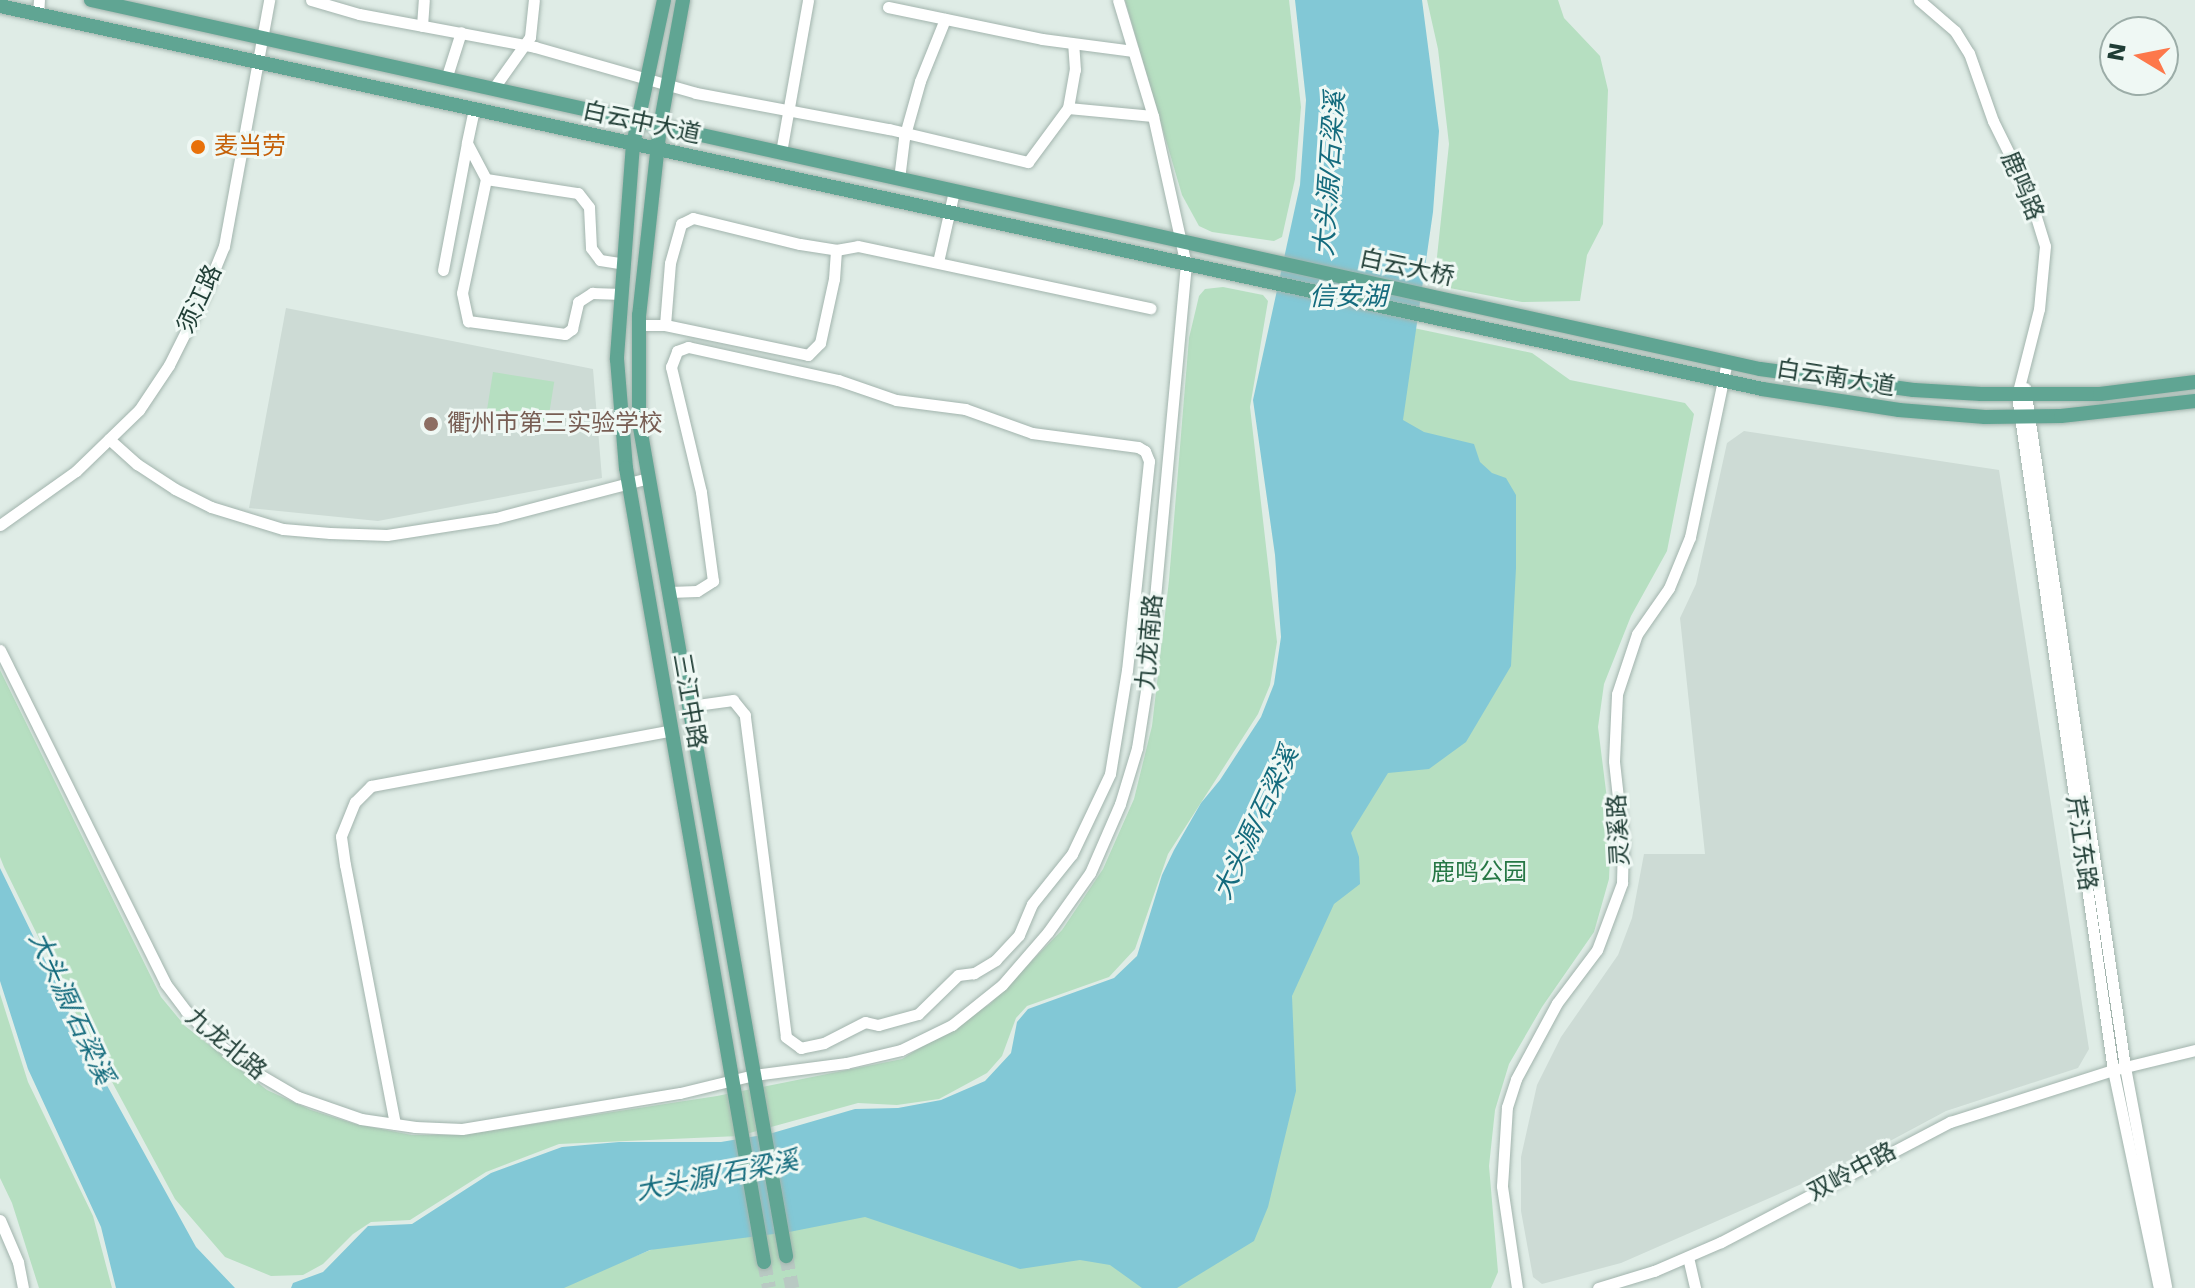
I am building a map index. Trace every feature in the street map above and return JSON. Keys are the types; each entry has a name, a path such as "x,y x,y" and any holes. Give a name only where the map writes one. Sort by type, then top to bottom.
{"main road":[{"name":"白云中大道","path":"91,0 1279,263"},
{"name":"三江中路","path":"664,0 633,144 617,359 628,483 764,1262"},
{"name":"三江中路","path":"683,0 660,126 638,325 639,422 786,1256"},
{"name":"白云中大道","path":"0,6 38,7 257,62 1274,284"},
{"name":"白云大桥","path":"1279,263 1479,306"},
{"name":"白云大桥","path":"1274,284 1476,324"},
{"name":"白云南大道","path":"1479,306 1727,361 1914,390 2022,395 2100,394 2195,382"},
{"name":"白云南大道","path":"1476,324 1724,380 1899,410 2025,417 2145,409 2195,401"}],"street":[{"name":"须江路","path":"0,525 76,471 139,410 169,365 219,258 237,185 260,37 269,0"},
{"path":"311,0 524,46 667,85 906,133 1028,162 1068,108 1075,70 1073,44"},
{"path":"422,26 424,0"},
{"path":"493,89 530,37 534,0"},
{"path":"781,152 808,0"},
{"name":"九龙南路","path":"754,1075 846,1063 901,1050 952,1025 1002,985 1048,932 1090,873 1120,804 1137,748 1147,684 1186,265 1153,116 1118,0"},
{"name":"鹿鸣路","path":"1919,0 1955,31 1969,53 1993,121 2039,221 2045,246 2044,272 2021,374"},
{"path":"888,7 1073,44 1133,51"},
{"path":"899,179 906,133 945,19"},
{"path":"446,79 461,32"},
{"path":"1068,108 1153,116"},
{"path":"443,270 474,109"},
{"path":"467,143 486,179 462,293 468,321 565,334 572,329 578,302 592,293 622,294"},
{"path":"486,179 578,193 589,207 591,248 600,260 624,264"},
{"path":"938,262 954,191"},
{"path":"665,325 670,263 681,224 687,219 836,250 849,245 938,262 1150,308"},
{"path":"638,325 665,325 808,355 820,343 834,279 836,250"},
{"path":"669,592 697,591 713,581 701,492 671,367 677,351 688,347 838,380 896,400 965,409 1032,433 1138,447 1145,451 1149,461 1127,670 1110,774 1072,854 1045,884 1019,935 996,960 974,973 958,975 931,1004 902,1020 878,1025 865,1022 824,1043 801,1048 786,1037 745,715 733,700 690,706"},
{"name":"灵溪路","path":"1517,1288 1502,1186 1507,1107 1516,1079 1557,1003 1597,950 1622,883 1623,843 1614,761 1617,694 1637,634 1669,588 1690,537 1727,361"},
{"name":"芹江东路","path":"2021,374 2119,1068 2159,1288"},
{"path":"109,439 137,464 199,501 246,520 299,531 387,535 496,518 649,478"},
{"path":"1136,565 1156,568"},
{"name":"九龙北路","path":"0,650 165,983 186,1011 255,1072 298,1097 361,1119 462,1129 680,1093 754,1075"},
{"path":"395,1124 341,836 355,802 371,786 672,730"},
{"name":"双岭中路","path":"1598,1288 1688,1257 1950,1122 2119,1068 2195,1050"},
{"name":"芹江东路","path":"2119,1068 2166,1288"},
{"path":"0,1220 18,1262 23,1288"},
{"path":"1688,1257 1695,1288"}],"shaded area":[{"name":"衢州市第三实验学校","path":"286,308 593,369 602,478 378,521 249,508"},
{"path":"1744,431 1999,470 2089,1049 2078,1068 1946,1111 1847,1164 1832,1163 1829,1172 1621,1263 1542,1284 1533,1277 1521,1211 1521,1157 1537,1085 1561,1037 1618,955 1632,918 1644,854 1705,854 1680,618 1696,584 1727,443"}],"green space":[{"path":"1125,0 1289,0 1301,107 1295,179 1282,237 1274,241 1212,232 1199,226 1182,195"},
{"path":"1427,0 1558,0 1564,18 1600,56 1608,90 1603,224 1587,255 1580,301 1522,302 1434,285 1449,144 1438,49"},
{"path":"1223,287 1263,295 1268,301 1250,407 1277,642 1270,685 1258,714 1168,854 1135,949 1109,977 1027,1006 1016,1018 1002,1056 987,1073 939,1099 897,1105 858,1103 739,1136 559,1144 486,1172 410,1220 371,1222 353,1234 323,1264 303,1275 271,1276 225,1257 175,1199 82,1026 0,857 0,670 161,997 185,1026 267,1090 311,1110 355,1124 412,1135 463,1135 717,1096 902,1059 990,1004 1062,930 1103,869 1134,799 1152,726 1169,580 1189,338 1199,296 1205,289"},
{"name":"鹿鸣公园","path":"1409,327 1532,353 1570,380 1685,403 1694,414 1667,551 1631,616 1604,684 1598,727 1611,831 1609,879 1594,932 1542,1007 1509,1064 1495,1110 1489,1166 1498,1272 1491,1288 556,1288 1286,995 1347,835 1409,434 1397,421"},
{"path":"493,372 554,382 548,422 487,412"},
{"path":"0,994 28,1082 93,1216 112,1288 39,1288 12,1203 0,1178"}],"water":[{"path":"1295,0 1422,0 1439,131 1433,212 1403,420 1424,432 1474,444 1480,462 1492,473 1506,478 1516,495 1516,568 1511,666 1466,742 1429,769 1388,773 1351,833 1359,857 1360,884 1334,904 1292,996 1296,1091 1268,1207 1254,1241 1177,1288 1142,1288 1110,1265 1080,1260 1020,1269 865,1217 789,1232 650,1250 564,1288 291,1288 293,1283 323,1272 368,1226 412,1224 491,1173 562,1147 619,1142 721,1142 769,1134 855,1109 898,1108 941,1100 985,1081 1011,1053 1017,1022 1028,1009 1114,978 1137,956 1162,875 1174,850 1201,803 1220,780 1261,717 1274,684 1281,637 1275,555 1253,400 1300,185 1306,100"},
{"path":"0,868 99,1071 196,1247 235,1288 116,1288 101,1227 28,1069 0,981"}],"tunnel":[{"path":"786,1256 792,1288"},
{"path":"764,1262 769,1288"}],"place":[{"name":"麦当劳","path":"198,147"},
{"name":"衢州市第三实验学校","path":"431,424"}],"water label":[{"name":"大头源/石梁溪","path":"1330,174"},
{"name":"信安湖","path":"1348,297"},
{"name":"大头源/石梁溪","path":"1256,823"},
{"name":"大头源/石梁溪","path":"71,1008"},
{"name":"大头源/石梁溪","path":"717,1176"}]}
